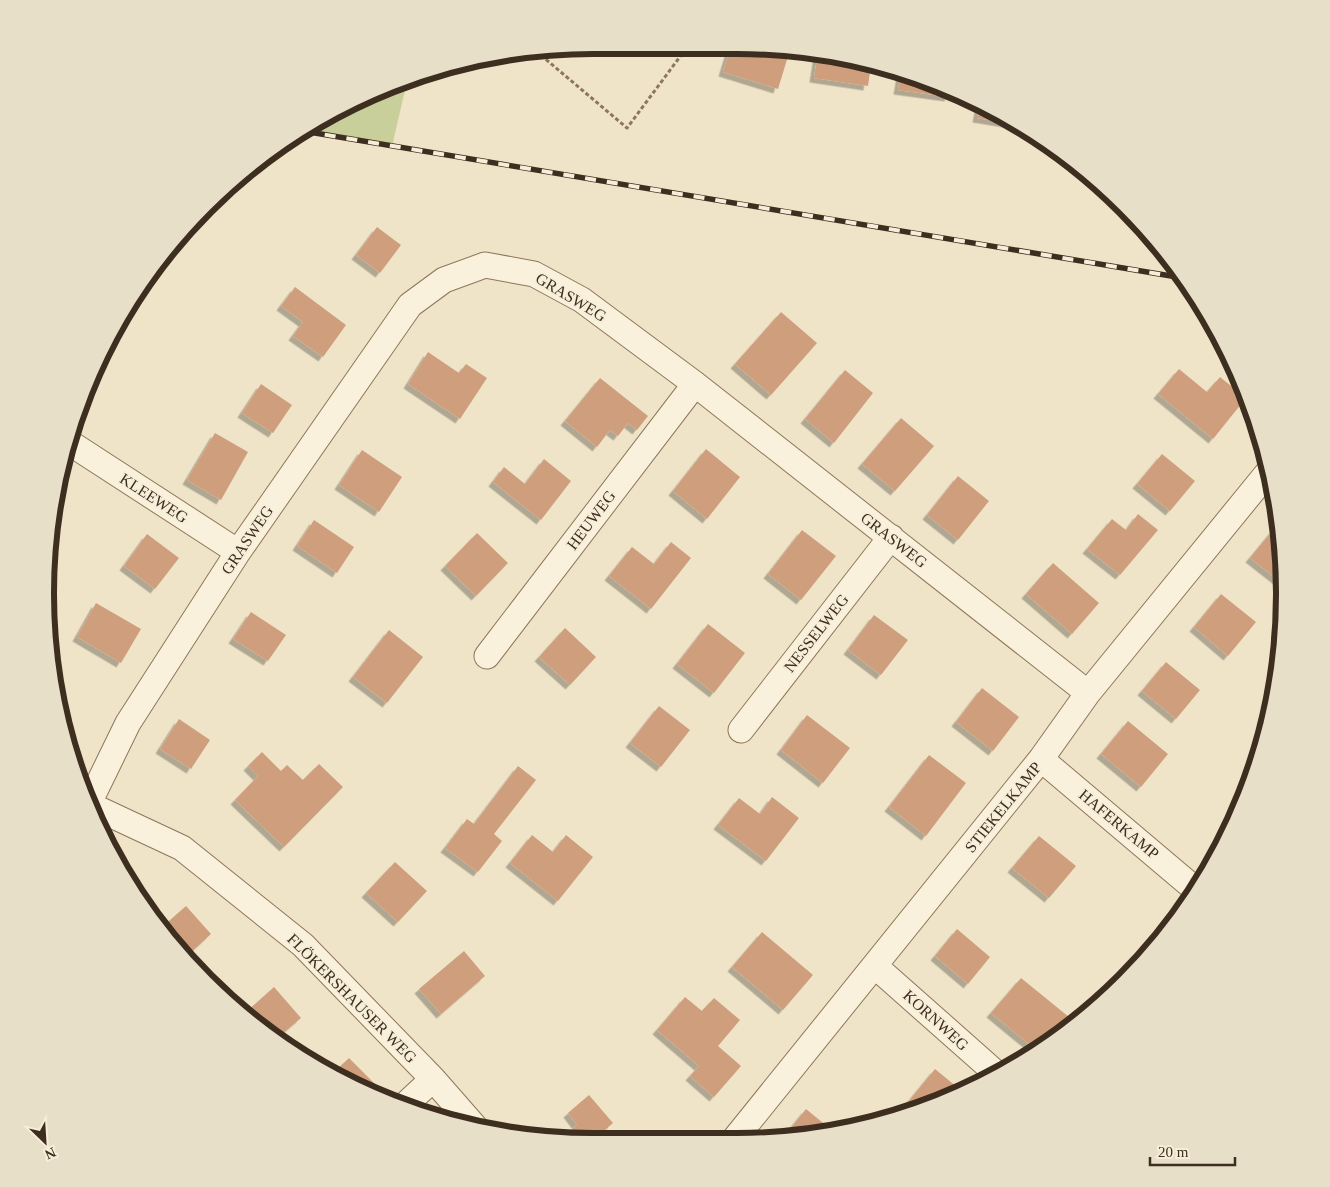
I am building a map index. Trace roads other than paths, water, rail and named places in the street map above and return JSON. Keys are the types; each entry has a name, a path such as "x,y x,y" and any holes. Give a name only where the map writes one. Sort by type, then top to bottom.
{"street":[{"name":"GRASWEG","path":"94,796 128,723 238,552 410,305 444,280 485,265 534,274 582,300 695,384 1088,693"},
{"name":"HEUWEG","path":"487,656 695,384"},
{"name":"KLEEWEG","path":"74,446 238,552"},
{"name":"STIEKELKAMP","path":"741,1133 1041,759 1088,693 1264,479"},
{"name":"NESSELWEG","path":"741,730 891,537"},
{"name":"HAFERKAMP","path":"1041,759 1190,885"},
{"name":"FLÖKERSHAUSER WEG","path":"99,808 182,848 303,945 433,1079 467,1118"},
{"name":"KORNWEG","path":"875,966 991,1069"},
{"path":"410,1101 433,1079"}],"railway":[{"path":"313,133 1173,276"}]}
